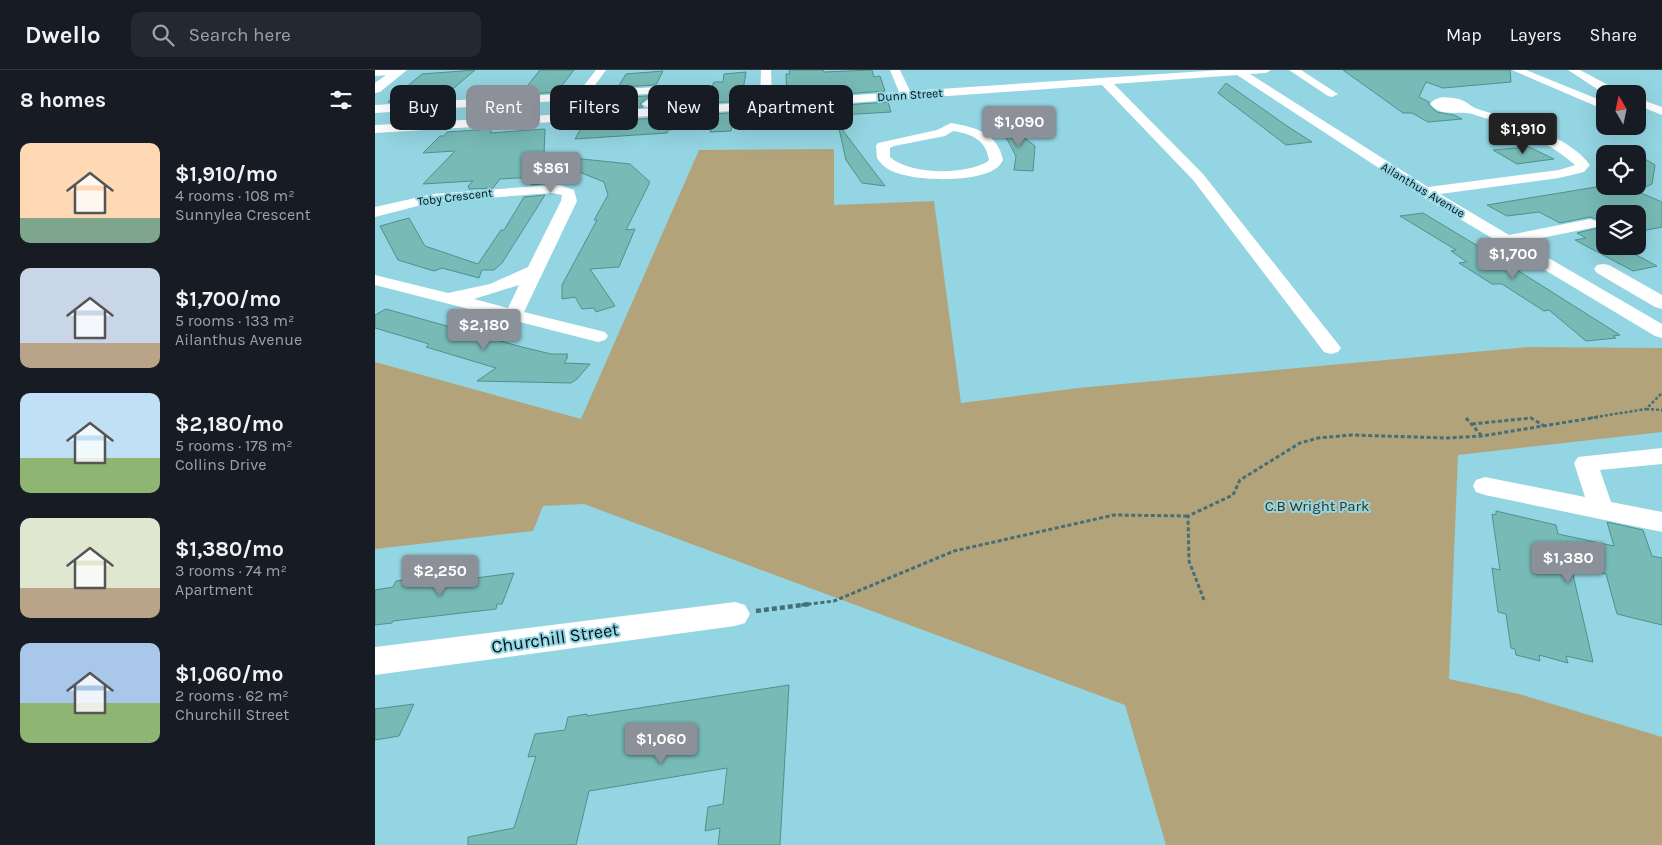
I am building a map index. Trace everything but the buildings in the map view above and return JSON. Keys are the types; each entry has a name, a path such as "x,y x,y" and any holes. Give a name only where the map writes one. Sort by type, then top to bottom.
{"main road":[{"path":"375,89 400,71"}],"street":[{"path":"590,85 601,70"},
{"path":"766,70 766,85"},
{"path":"895,70 906,95"},
{"path":"1061,70 1073,83"},
{"name":"Dunn Street","path":"853,99 906,95 941,97 1073,83 1266,70"},
{"path":"1294,70 1332,94"},
{"path":"1517,70 1596,102"},
{"path":"1573,70 1598,85"},
{"path":"375,72 400,71"},
{"name":"Ailanthus Avenue","path":"1239,72 1425,192 1662,332"},
{"path":"1105,81 1198,177 1331,348"},
{"path":"572,85 575,83 592,82"},
{"path":"638,91 677,89 673,100 669,103 642,108 638,104"},
{"path":"375,93 386,93 375,101"},
{"path":"375,109 466,103"},
{"path":"1646,105 1662,111"},
{"name":"Dunn Street","path":"638,109 729,106"},
{"path":"1425,192 1559,174 1579,169 1583,165 1571,153 1526,129 1511,122 1467,109"},
{"name":"Dunn Street","path":"380,129 466,120"},
{"path":"950,123 982,135 991,142 996,160 991,166 962,172 933,174 897,169 890,166 885,160 881,150 883,146 941,133 950,123"},
{"path":"375,137 380,129"},
{"name":"Toby Crescent","path":"375,212 433,198 459,195 560,189 569,193 569,201 513,316"},
{"path":"1506,240 1590,224"},
{"path":"1603,268 1662,303"},
{"path":"442,298 470,295 497,289 536,270"},
{"path":"375,280 598,336"},
{"path":"1600,296 1662,285"},
{"path":"1601,509 1586,463 1662,456"},
{"path":"1485,486 1662,522"},
{"name":"Churchill Street","path":"375,662 735,614"}],"path":[{"path":"1646,409 1662,393"},
{"path":"735,614 834,601 954,551 1114,515 1188,516 1233,495 1240,480 1301,443 1309,441 1334,436 1447,438 1481,436 1646,409 1662,410"},
{"path":"1466,418 1481,436"},
{"path":"1472,424 1531,418 1545,427"},
{"path":"1188,516 1189,561 1204,600"}],"green space":[{"name":"C.B Wright Park","path":"834,149 834,205 934,201 961,403 1078,388 1530,347 1662,348 1662,432 1458,455 1449,679 1519,694 1662,737 1662,845 1166,845 1125,705 584,504 543,506 533,531 375,549 375,362 581,419 699,150"}]}
